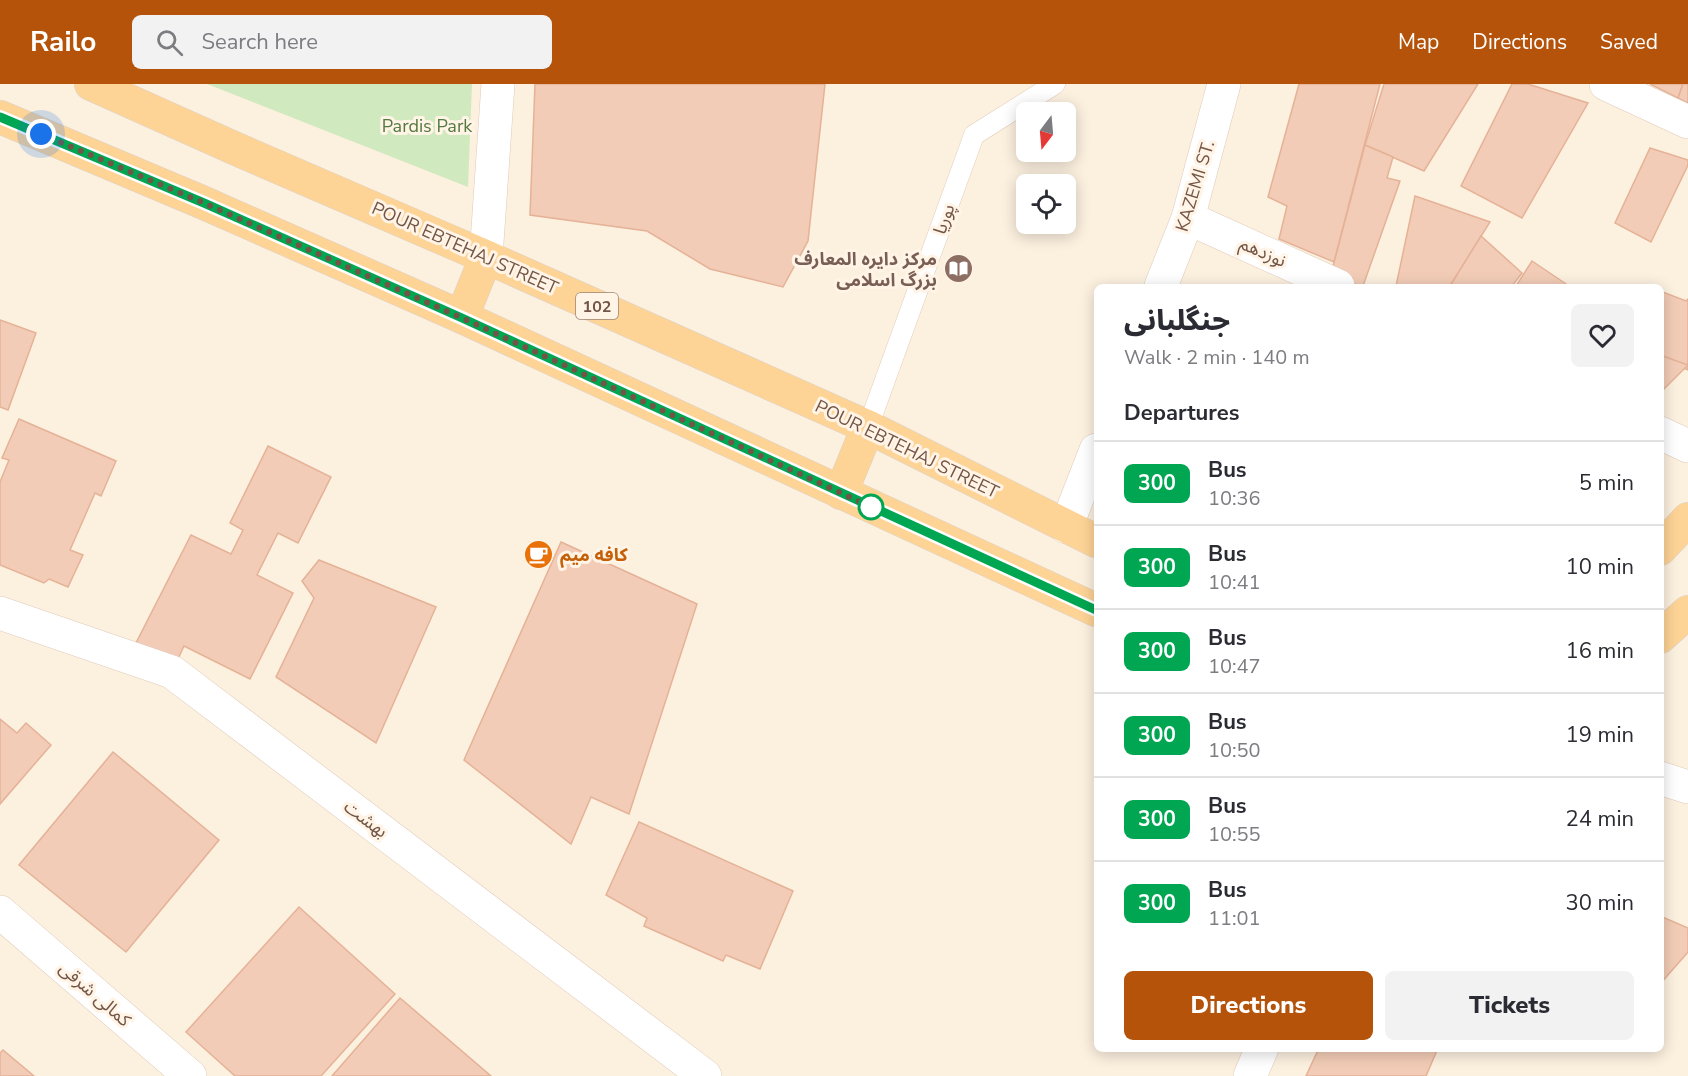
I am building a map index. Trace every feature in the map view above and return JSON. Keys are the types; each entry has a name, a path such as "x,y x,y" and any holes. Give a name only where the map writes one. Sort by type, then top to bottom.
{"main road":[{"name":"POUR EBTEHAJ STREET","path":"91,84 868,427 1094,540"},
{"path":"0,117 204,203 462,318 1094,609"},
{"path":"462,318 486,257"},
{"path":"841,493 868,427"},
{"path":"1664,545 1688,519"},
{"path":"1664,633 1688,612"}],"street":[{"path":"486,257 498,84"},
{"name":"KAZEMI ST.","path":"1162,284 1188,218 1224,84"},
{"path":"1606,84 1688,122"},
{"name":"نوزدهم","path":"1188,218 1334,284"},
{"path":"1664,435 1688,446"},
{"path":"1066,527 1094,455"},
{"name":"بهشت","path":"0,613 172,672 705,1076"},
{"path":"1664,779 1688,787"},
{"name":"کمالی شرقی","path":"0,912 190,1076"},
{"path":"1250,1076 1260,1052"}],"lane":[{"name":"پوریا","path":"868,427 974,135 1055,84"}],"green space":[{"name":"Pardis Park","path":"207,84 472,84 468,187"}],"building":[{"path":"535,84 825,84 808,241 783,287 710,269 647,231 530,215"},
{"path":"1299,84 1380,84 1334,262 1279,239 1287,206 1268,197"},
{"path":"1384,84 1478,84 1424,171 1365,145"},
{"path":"1512,84 1528,84 1588,103 1522,218 1461,186"},
{"path":"1650,84 1683,84 1678,98"},
{"path":"1683,84 1688,84 1688,103 1678,98"},
{"path":"1365,145 1393,157 1387,178 1400,181 1364,284 1355,284 1331,274"},
{"path":"1650,148 1688,160 1688,165 1651,242 1615,223"},
{"path":"1415,196 1490,222 1451,284 1396,284"},
{"path":"1481,236 1522,273 1514,284 1451,284"},
{"path":"1532,261 1566,284 1517,284"},
{"path":"1664,293 1686,301 1688,299 1688,370 1664,359"},
{"path":"0,320 36,333 8,410 0,407"},
{"path":"1664,356 1688,365 1664,389"},
{"path":"19,419 116,461 101,496 95,493 70,550 83,555 68,587 49,579 44,583 0,565 0,482 9,460 2,458"},
{"path":"268,446 331,477 298,543 278,533 257,575 293,593 250,679 184,646 176,663 136,643 191,535 231,554 243,530 230,523"},
{"path":"561,542 697,604 629,814 591,797 571,844 464,760"},
{"path":"319,560 436,607 376,743 276,677 314,598 302,581"},
{"path":"0,719 17,733 26,723 51,745 0,804"},
{"path":"113,752 219,840 126,952 19,865"},
{"path":"639,822 793,891 760,969 726,955 723,961 644,926 647,918 606,895"},
{"path":"299,907 395,994 321,1076 235,1076 186,1032"},
{"path":"1664,918 1688,928 1688,952 1664,979"},
{"path":"400,998 491,1076 332,1076"},
{"path":"3,1050 34,1076 0,1076 0,1053"},
{"path":"1317,1052 1436,1052 1426,1076 1306,1076"}],"bus line":[{"name":"300","path":"0,117 204,203 462,318 1094,609"}],"place":[{"name":"مرکز دایره المعارف بزرگ اسلامی","path":"958,269"},
{"name":"کافه میم","path":"539,555"}],"route":[{"path":"41,134 204,203 462,318 880,511 871,507"}]}
